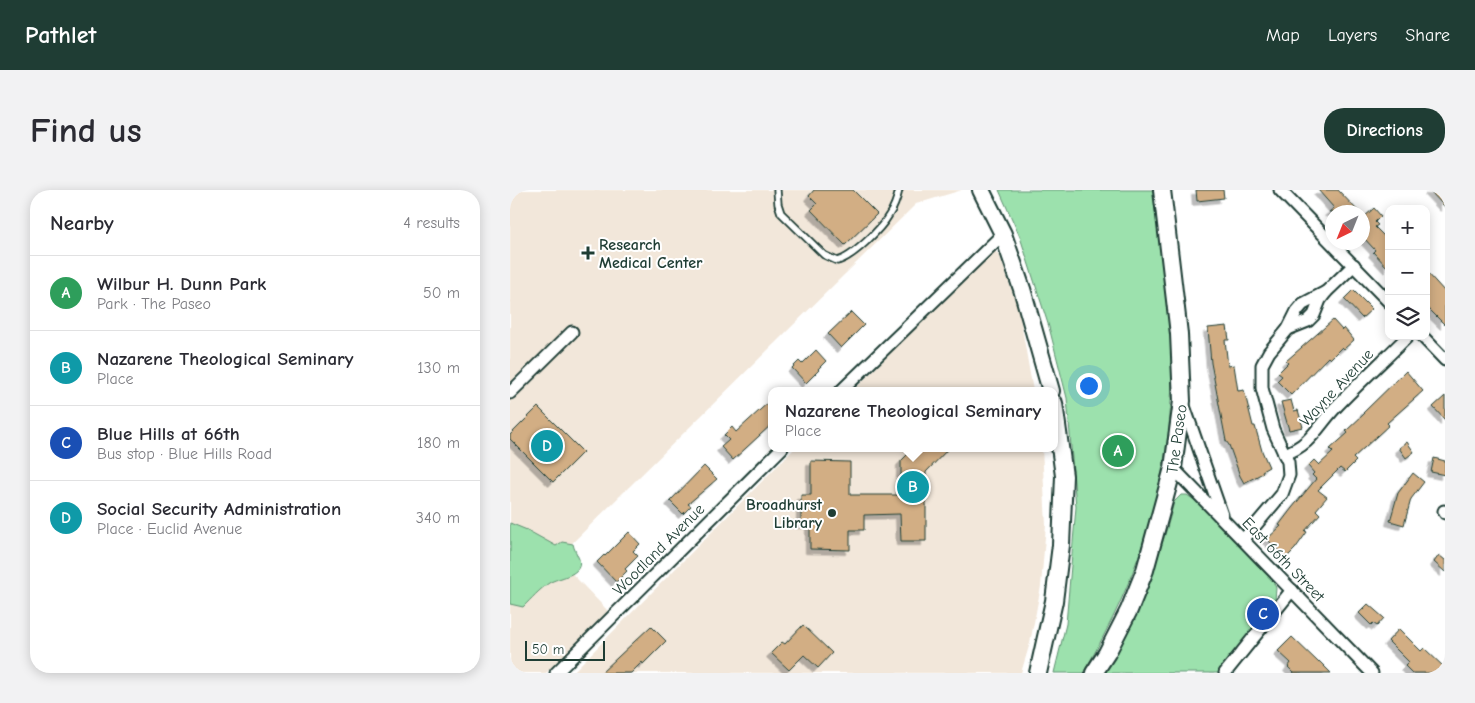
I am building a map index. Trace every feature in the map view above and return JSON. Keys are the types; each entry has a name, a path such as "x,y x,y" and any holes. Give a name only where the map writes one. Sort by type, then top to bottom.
{"main road":[{"path":"981,190 1002,234 1022,289 1050,387"},
{"name":"The Paseo","path":"1094,673 1129,610 1145,570 1173,468 1182,401 1179,334 1162,190"},
{"path":"1038,673 1054,601 1061,545 1064,476 1058,432"}],"street":[{"path":"1280,190 1385,298"},
{"path":"845,387 1002,234"},
{"path":"1243,540 1282,494 1289,475 1288,462 1273,429 1261,380 1262,365 1269,352 1288,330 1297,311 1303,304 1326,292 1354,265"},
{"path":"510,393 572,332"},
{"name":"Wayne Avenue","path":"1284,454 1300,448 1309,440 1336,407 1404,340"},
{"path":"1426,340 1445,360"},
{"path":"1182,401 1223,520"},
{"name":"Woodland Avenue","path":"556,673 778,452"},
{"name":"East 66th Street","path":"1173,468 1372,673"},
{"path":"1225,673 1292,590"}],"lane":[{"path":"777,190 778,204 784,216 824,255 837,261 850,256 882,224 895,206 899,190"}],"shaded area":[{"path":"510,190 962,190 916,204 557,558 608,611 546,673 510,673"},
{"path":"992,250 999,254 1019,311 1032,387 857,387"},
{"path":"791,452 1042,452 1046,525 1041,586 1030,643 1021,673 572,673"}],"green space":[{"path":"999,190 1154,190 1171,329 1171,408 1167,442 1154,508 1133,572 1120,603 1083,673 1054,673 1066,624 1076,507 1067,398 1049,327 1020,237"},
{"path":"1181,495 1187,495 1196,501 1273,581 1276,588 1275,600 1218,673 1105,673 1127,632 1146,590 1174,502"},
{"path":"510,523 556,546 562,542 573,544 580,565 578,569 569,575 549,583 523,607 510,604"}],"building":[{"path":"814,190 853,190 877,214 845,245 811,210 817,204 809,196"},
{"path":"1196,190 1223,190 1224,198 1197,201"},
{"path":"1318,190 1338,190 1352,205 1331,205"},
{"path":"1429,190 1445,190 1445,207"},
{"path":"1374,208 1381,216 1375,222 1378,225 1375,227 1385,237 1385,265 1373,252 1375,250 1370,245 1370,212"},
{"path":"1430,275 1445,292 1445,325 1430,310"},
{"path":"1353,290 1372,309 1362,318 1344,299"},
{"path":"851,312 864,325 841,348 828,334"},
{"path":"1333,320 1342,330 1344,328 1354,340 1344,349 1342,347 1330,359 1328,357 1291,395 1277,381 1282,376 1278,373 1288,363 1286,361"},
{"path":"1227,326 1229,340 1225,340 1228,366 1234,365 1238,391 1244,390 1253,426 1255,426 1269,467 1262,471 1263,473 1244,483 1226,441 1211,363 1208,328"},
{"path":"816,350 826,361 806,383 792,368 799,361 802,364"},
{"path":"1406,371 1423,391 1387,423 1389,425 1353,458 1356,461 1345,472 1340,468 1318,490 1327,497 1316,510 1320,514 1305,531 1307,532 1295,549 1286,558 1267,539 1281,526 1279,525 1316,479 1308,466 1314,460 1319,465 1333,452 1330,449 1348,433 1346,431"},
{"path":"1445,396 1445,420 1433,407"},
{"path":"1291,400 1294,411 1298,410 1303,427 1289,430 1281,402"},
{"path":"768,403 768,428 733,460 721,447 729,440 724,435 732,427 736,432"},
{"path":"538,407 583,452 553,482 510,439 510,435"},
{"path":"1407,442 1414,452 1406,458 1399,448"},
{"path":"910,452 945,452 926,472 926,541 901,541 900,514 864,515 864,530 850,530 850,550 810,549 810,524 801,524 801,495 811,495 811,461 850,462 850,495 901,495 901,461"},
{"path":"1434,458 1445,461 1445,475 1431,472"},
{"path":"704,466 717,479 688,504 691,506 683,514 670,501"},
{"path":"1413,473 1424,482 1411,499 1404,525 1390,521 1398,493"},
{"path":"629,532 640,544 633,551 638,556 625,569 627,571 616,582 597,562"},
{"path":"1439,555 1445,560 1445,572 1434,562"},
{"path":"1368,604 1384,618 1377,626 1373,623 1371,625 1359,613"},
{"path":"803,625 832,653 818,668 804,655 789,670 771,653 782,642 785,644"},
{"path":"651,626 666,641 643,664 642,662 631,673 601,673"},
{"path":"1399,629 1421,651 1424,648 1445,668 1440,673 1412,673 1405,666 1409,662 1388,641"},
{"path":"1292,637 1331,673 1294,673 1288,667 1291,663 1278,651"}],"place":[{"name":"Research Medical Center","path":"588,253"},
{"name":"Social Security Administration","path":"547,446"},
{"name":"Wilbur H. Dunn Park","path":"1118,451"},
{"name":"Nazarene Theological Seminary","path":"913,487"},
{"name":"Broadhurst Library","path":"832,513"},
{"name":"Blue Hills at 66th","path":"1263,614"}]}
